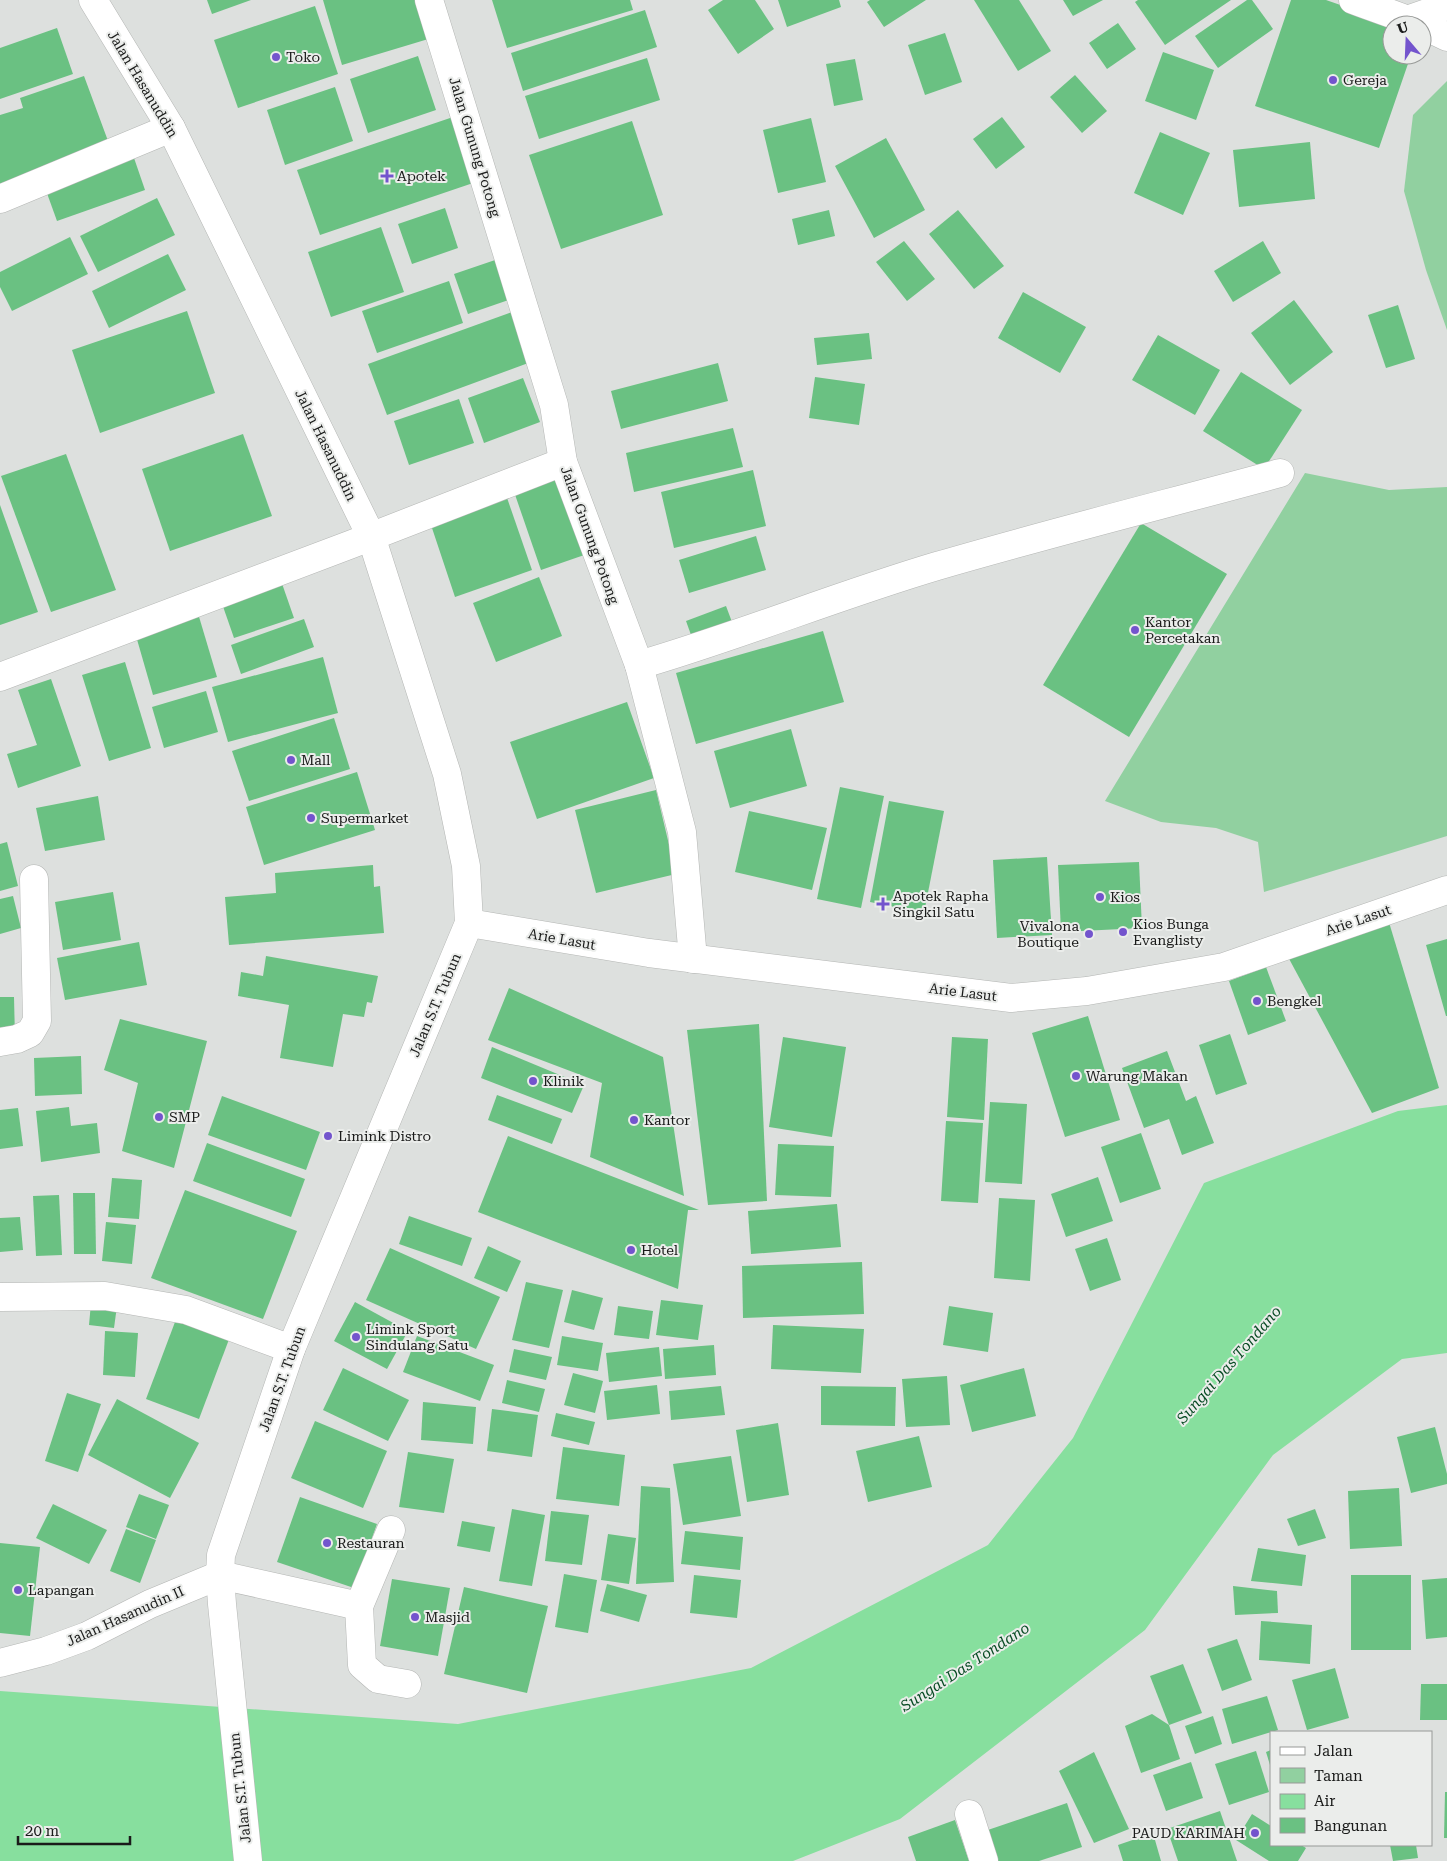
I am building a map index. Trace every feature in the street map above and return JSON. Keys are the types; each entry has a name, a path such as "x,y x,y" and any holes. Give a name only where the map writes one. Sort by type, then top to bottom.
{"main road":[{"name":"Jalan Hasanuddin","path":"93,0 171,128 371,536 446,774 466,866 469,923"},
{"name":"Jalan Gunung Potong","path":"429,0 554,405 563,462 639,665 682,832 693,959"},
{"path":"1353,0 1394,15"},
{"path":"1421,15 1447,6"},
{"path":"1432,29 1447,37"},
{"path":"0,198 171,128"},
{"path":"0,677 563,462"},
{"path":"639,665 696,648 852,593 937,566 1280,473"},
{"path":"0,1042 30,1033 36,1020 34,879"},
{"name":"Arie Lasut","path":"469,923 693,959 1011,998 1087,991 1224,967 1447,890"},
{"name":"Jalan S.T. Tubun","path":"248,1861 220,1575 221,1555 292,1349 469,923"},
{"path":"0,1297 105,1296 186,1310 292,1349"},
{"path":"391,1530 359,1606 362,1665 378,1679 407,1684"},
{"path":"220,1575 359,1606"},
{"name":"Jalan Hasanudin II","path":"0,1663 46,1651 87,1636 150,1604 220,1575"},
{"path":"968,1814 984,1861"}],"green space":[{"path":"1447,81 1447,330 1426,270 1404,191 1413,115"},
{"path":"1305,473 1389,490 1447,487 1447,836 1264,892 1258,842 1216,828 1161,822 1105,801"}],"water":[{"name":"Sungai Das Tondano","path":"1447,1105 1447,1353 1402,1359 1273,1455 1145,1630 900,1819 793,1861 0,1861 0,1691 458,1724 751,1668 988,1545 1073,1438 1204,1183 1398,1111"}],"building":[{"path":"207,0 251,0 212,14"},
{"path":"323,0 424,0 435,37 342,65"},
{"path":"492,0 630,0 633,10 507,48"},
{"path":"723,0 755,0 774,29 738,54 708,10"},
{"path":"778,0 839,0 841,7 787,27"},
{"path":"870,0 926,0 884,27 867,2"},
{"path":"974,0 1019,0 1051,51 1018,71"},
{"path":"1063,0 1103,0 1073,16"},
{"path":"1138,0 1231,0 1165,45 1135,2"},
{"path":"1247,0 1252,0 1273,29 1218,68 1195,36"},
{"name":"Gereja","path":"1291,0 1326,0 1382,19 1382,65 1408,65 1379,148 1255,106"},
{"name":"Toko","path":"315,6 338,74 238,108 214,40"},
{"path":"645,10 657,47 523,91 511,53"},
{"path":"1118,23 1136,49 1107,69 1089,43"},
{"path":"57,28 73,74 0,99 0,48"},
{"path":"945,33 962,82 925,95 908,45"},
{"path":"1163,52 1214,70 1196,120 1145,101"},
{"path":"418,56 436,110 368,133 350,79"},
{"path":"647,58 660,100 539,139 525,96"},
{"path":"855,59 863,100 834,106 826,64"},
{"path":"1075,75 1107,111 1082,133 1050,97"},
{"path":"84,76 111,149 0,187 0,115 23,108 20,98"},
{"path":"335,87 353,141 285,165 267,110"},
{"name":"Apotek","path":"453,117 476,182 320,235 297,170"},
{"path":"1002,117 1025,147 996,169 973,139"},
{"path":"811,118 826,182 778,193 763,130"},
{"path":"632,121 663,215 561,249 529,155"},
{"path":"1160,132 1210,153 1183,215 1134,193"},
{"path":"886,138 925,210 874,238 835,166"},
{"path":"1310,142 1315,199 1239,207 1233,150"},
{"path":"133,155 145,190 57,221 44,185"},
{"path":"157,198 175,235 98,272 80,236"},
{"path":"445,208 458,248 412,264 398,224"},
{"path":"829,210 835,236 798,245 792,219"},
{"path":"958,210 1004,266 974,289 929,234"},
{"path":"381,227 404,292 331,317 308,252"},
{"path":"70,237 88,274 12,311 0,287 0,272"},
{"path":"904,241 935,279 907,301 876,262"},
{"path":"1263,241 1281,273 1233,302 1214,271"},
{"path":"168,254 186,290 109,328 92,291"},
{"path":"501,258 514,298 468,314 454,274"},
{"path":"449,281 463,323 377,353 362,311"},
{"path":"1023,292 1086,327 1060,373 998,338"},
{"path":"1294,300 1333,352 1290,385 1251,333"},
{"path":"1398,305 1415,359 1386,368 1368,315"},
{"path":"187,311 215,393 100,433 72,350"},
{"path":"512,312 531,362 387,415 368,364"},
{"path":"869,333 872,359 817,365 814,338"},
{"path":"1158,335 1220,370 1195,415 1132,380"},
{"path":"718,363 728,401 621,429 611,391"},
{"path":"1241,372 1302,410 1264,469 1203,431"},
{"path":"815,377 865,384 859,425 809,418"},
{"path":"523,378 540,422 484,443 468,398"},
{"path":"459,399 474,443 409,465 394,421"},
{"path":"733,428 743,467 634,492 626,453"},
{"path":"243,434 272,516 170,551 142,469"},
{"path":"66,454 116,590 51,612 1,476"},
{"path":"560,466 590,553 541,570 511,483"},
{"path":"753,470 766,526 674,548 661,492"},
{"path":"505,492 532,570 455,597 429,519"},
{"path":"0,505 38,612 0,625"},
{"name":"Kantor Percetakan","path":"1141,523 1227,574 1129,737 1043,685"},
{"path":"756,536 766,570 689,593 679,560"},
{"path":"279,575 294,618 234,638 219,595"},
{"path":"539,577 562,636 496,662 473,603"},
{"path":"726,606 735,630 695,646 686,621"},
{"path":"197,610 217,677 153,695 134,629"},
{"path":"304,619 314,647 241,674 231,645"},
{"path":"823,631 844,702 696,744 676,673"},
{"path":"323,657 338,713 228,742 212,687"},
{"path":"125,662 151,748 109,761 82,675"},
{"path":"51,679 81,766 18,788 7,754 37,745 18,690"},
{"path":"206,691 218,732 164,748 152,707"},
{"path":"627,702 654,778 537,819 510,742"},
{"name":"Mall","path":"334,718 350,769 249,801 232,751"},
{"path":"791,729 807,786 730,808 714,751"},
{"name":"Supermarket","path":"357,772 375,830 264,865 246,807"},
{"path":"840,787 884,796 861,908 817,899"},
{"path":"656,790 676,874 596,893 575,810"},
{"path":"98,796 105,840 45,851 36,808"},
{"path":"889,801 944,811 924,913 870,902"},
{"path":"749,811 827,828 812,890 735,872"},
{"path":"7,842 18,886 0,891 0,844"},
{"path":"1047,857 1052,935 997,938 993,860"},
{"name":"Kios","path":"1139,862 1142,928 1061,932 1058,865"},
{"path":"373,865 374,887 380,886 384,933 229,945 225,897 276,893 275,873"},
{"path":"113,892 121,940 63,950 55,902"},
{"path":"13,896 21,928 0,934 0,899"},
{"path":"1388,919 1439,1088 1372,1113 1287,955"},
{"path":"1447,939 1447,1016 1446,1016 1426,945"},
{"path":"139,942 147,985 65,1000 57,958"},
{"path":"266,956 378,976 372,1003 367,1002 364,1017 343,1014 333,1067 280,1058 289,1005 238,996 241,972 263,976"},
{"name":"Bengkel","path":"1266,967 1286,1021 1248,1035 1229,981"},
{"name":"Kantor","path":"509,988 663,1057 684,1196 590,1157 602,1083 488,1040"},
{"path":"0,997 14,997 15,1038 0,1038"},
{"name":"Warung Makan","path":"1088,1016 1120,1120 1065,1137 1032,1033"},
{"name":"SMP","path":"120,1019 207,1041 174,1168 122,1151 138,1083 104,1070"},
{"path":"759,1024 767,1201 708,1205 687,1030"},
{"path":"1230,1034 1247,1084 1216,1095 1199,1045"},
{"path":"783,1037 846,1047 832,1137 769,1127"},
{"path":"952,1037 988,1039 984,1120 947,1117"},
{"name":"Klinik","path":"492,1047 584,1085 572,1113 481,1078"},
{"path":"1167,1051 1186,1101 1196,1096 1214,1143 1182,1155 1169,1119 1144,1128 1122,1068"},
{"path":"81,1056 82,1094 35,1096 34,1058"},
{"path":"497,1095 562,1119 552,1144 488,1120"},
{"path":"222,1096 320,1132 306,1170 208,1135"},
{"path":"990,1102 1027,1104 1022,1184 985,1182"},
{"path":"69,1107 71,1126 97,1123 100,1153 41,1162 36,1111"},
{"path":"18,1108 23,1146 0,1149 0,1110"},
{"path":"946,1121 983,1123 978,1203 941,1201"},
{"path":"1141,1133 1161,1189 1120,1203 1101,1147"},
{"name":"Hotel","path":"508,1136 699,1210 688,1210 678,1289 478,1212"},
{"path":"207,1143 305,1179 291,1217 193,1181"},
{"path":"778,1144 834,1146 831,1197 775,1195"},
{"path":"1098,1177 1113,1221 1066,1237 1051,1194"},
{"path":"112,1178 142,1180 139,1219 108,1217"},
{"path":"185,1190 297,1231 263,1319 151,1278"},
{"path":"73,1193 95,1193 96,1254 74,1254"},
{"path":"59,1195 62,1255 36,1256 33,1196"},
{"path":"999,1198 1035,1200 1030,1281 994,1278"},
{"path":"837,1204 841,1247 751,1254 748,1211"},
{"path":"409,1216 472,1238 462,1266 399,1244"},
{"path":"20,1217 23,1250 0,1252 0,1218"},
{"path":"106,1222 136,1225 132,1264 102,1261"},
{"path":"1107,1238 1121,1280 1090,1291 1075,1249"},
{"path":"488,1246 521,1261 507,1292 474,1278"},
{"path":"390,1248 500,1297 476,1349 366,1300"},
{"path":"862,1262 864,1314 743,1318 742,1266"},
{"path":"526,1282 563,1290 549,1348 512,1340"},
{"path":"572,1290 603,1298 594,1330 564,1322"},
{"path":"661,1300 703,1305 698,1340 656,1335"},
{"path":"355,1302 408,1331 387,1369 334,1341"},
{"path":"91,1303 117,1306 114,1328 89,1325"},
{"path":"618,1306 653,1311 649,1339 614,1335"},
{"path":"949,1306 993,1313 988,1352 943,1345"},
{"path":"178,1314 231,1334 199,1419 146,1399"},
{"path":"773,1325 864,1329 861,1373 771,1369"},
{"path":"105,1331 138,1333 135,1377 103,1375"},
{"path":"417,1336 494,1365 480,1401 403,1372"},
{"path":"562,1336 603,1343 598,1371 557,1365"},
{"path":"714,1345 716,1375 665,1379 663,1349"},
{"path":"659,1347 662,1376 609,1382 606,1353"},
{"path":"514,1349 552,1357 546,1380 509,1372"},
{"path":"343,1368 409,1400 388,1441 323,1410"},
{"path":"1024,1368 1036,1416 972,1432 960,1385"},
{"path":"573,1373 603,1381 595,1413 564,1405"},
{"path":"947,1376 950,1425 906,1427 902,1379"},
{"path":"507,1380 545,1389 539,1412 502,1403"},
{"path":"657,1385 660,1414 607,1420 604,1391"},
{"path":"721,1386 725,1415 671,1420 669,1391"},
{"path":"821,1386 896,1387 895,1426 821,1425"},
{"path":"67,1393 101,1404 78,1472 45,1461"},
{"path":"117,1399 199,1443 170,1498 88,1455"},
{"path":"423,1402 476,1407 473,1444 421,1440"},
{"path":"492,1409 538,1415 532,1457 487,1451"},
{"path":"556,1413 595,1422 589,1445 551,1436"},
{"path":"315,1421 387,1451 363,1508 291,1478"},
{"path":"778,1423 789,1495 747,1502 736,1430"},
{"path":"1435,1427 1447,1474 1447,1484 1411,1493 1397,1437"},
{"path":"919,1436 932,1487 868,1502 856,1451"},
{"path":"563,1447 625,1455 619,1506 556,1499"},
{"path":"408,1452 454,1459 444,1513 399,1507"},
{"path":"731,1456 741,1516 683,1525 673,1464"},
{"path":"641,1486 670,1488 674,1582 636,1584"},
{"path":"1399,1488 1402,1546 1350,1549 1348,1491"},
{"path":"139,1494 169,1505 156,1539 126,1527"},
{"name":"Restauran","path":"300,1497 377,1524 354,1588 277,1562"},
{"path":"53,1504 107,1530 89,1564 36,1538"},
{"path":"512,1509 545,1515 532,1586 499,1581"},
{"path":"1315,1509 1326,1538 1298,1546 1287,1519"},
{"path":"551,1511 589,1515 582,1565 545,1561"},
{"path":"462,1521 495,1527 490,1552 457,1546"},
{"path":"126,1529 156,1540 140,1583 110,1571"},
{"path":"685,1531 743,1537 740,1570 681,1564"},
{"path":"608,1534 636,1538 629,1584 601,1580"},
{"name":"Lapangan","path":"0,1543 40,1547 30,1636 0,1633"},
{"path":"1258,1548 1306,1555 1302,1586 1251,1581"},
{"path":"564,1574 597,1580 588,1633 555,1627"},
{"path":"694,1575 741,1580 737,1618 690,1613"},
{"path":"1351,1575 1411,1575 1411,1650 1351,1650"},
{"path":"1447,1578 1447,1637 1426,1639 1422,1580"},
{"name":"Masjid","path":"392,1579 450,1588 438,1656 380,1646"},
{"path":"607,1584 647,1595 639,1622 600,1611"},
{"path":"1233,1586 1277,1591 1278,1613 1235,1615"},
{"path":"464,1587 548,1606 527,1693 444,1674"},
{"path":"1261,1621 1312,1625 1310,1664 1259,1660"},
{"path":"1237,1639 1252,1680 1222,1691 1207,1649"},
{"path":"1183,1664 1202,1713 1169,1725 1150,1676"},
{"path":"1335,1668 1349,1718 1307,1730 1292,1680"},
{"path":"1421,1684 1447,1684 1447,1720 1420,1720"},
{"path":"1267,1696 1278,1730 1232,1744 1222,1709"},
{"path":"1152,1714 1169,1725 1180,1759 1141,1773 1125,1726"},
{"path":"1213,1716 1222,1744 1195,1754 1185,1726"},
{"path":"1270,1750 1270,1765 1266,1752"},
{"path":"1256,1751 1269,1792 1229,1805 1215,1764"},
{"path":"1094,1752 1129,1829 1094,1843 1059,1771"},
{"path":"1191,1762 1203,1798 1166,1811 1153,1775"},
{"path":"1445,1792 1447,1792 1447,1838 1444,1838"},
{"path":"1067,1803 1082,1847 1039,1861 989,1861 979,1833"},
{"path":"1220,1811 1237,1861 1178,1861 1167,1829"},
{"name":"PAUD KARIMAH","path":"1252,1814 1270,1825 1270,1846 1303,1846 1306,1848 1298,1861 1269,1861 1236,1840"},
{"path":"955,1820 969,1861 916,1861 908,1837"},
{"path":"1153,1833 1161,1861 1123,1861 1118,1845"},
{"path":"1390,1846 1416,1846 1418,1858 1393,1861"}],"place":[{"name":"Toko","path":"276,57"},
{"name":"Gereja","path":"1333,80"},
{"name":"Apotek","path":"387,176"},
{"name":"Kantor Percetakan","path":"1135,630"},
{"name":"Mall","path":"291,760"},
{"name":"Supermarket","path":"311,818"},
{"name":"Kios","path":"1100,897"},
{"name":"Apotek Rapha Singkil Satu","path":"883,904"},
{"name":"Kios Bunga Evanglisty","path":"1123,932"},
{"name":"Vivalona Boutique","path":"1089,934"},
{"name":"Bengkel","path":"1257,1001"},
{"name":"Warung Makan","path":"1076,1076"},
{"name":"Klinik","path":"533,1081"},
{"name":"SMP","path":"159,1117"},
{"name":"Kantor","path":"634,1120"},
{"name":"Limink Distro","path":"328,1136"},
{"name":"Hotel","path":"631,1250"},
{"name":"Limink Sport Sindulang Satu","path":"356,1337"},
{"name":"Restauran","path":"327,1543"},
{"name":"Lapangan","path":"18,1590"},
{"name":"Masjid","path":"415,1617"},
{"name":"PAUD KARIMAH","path":"1255,1833"}]}
